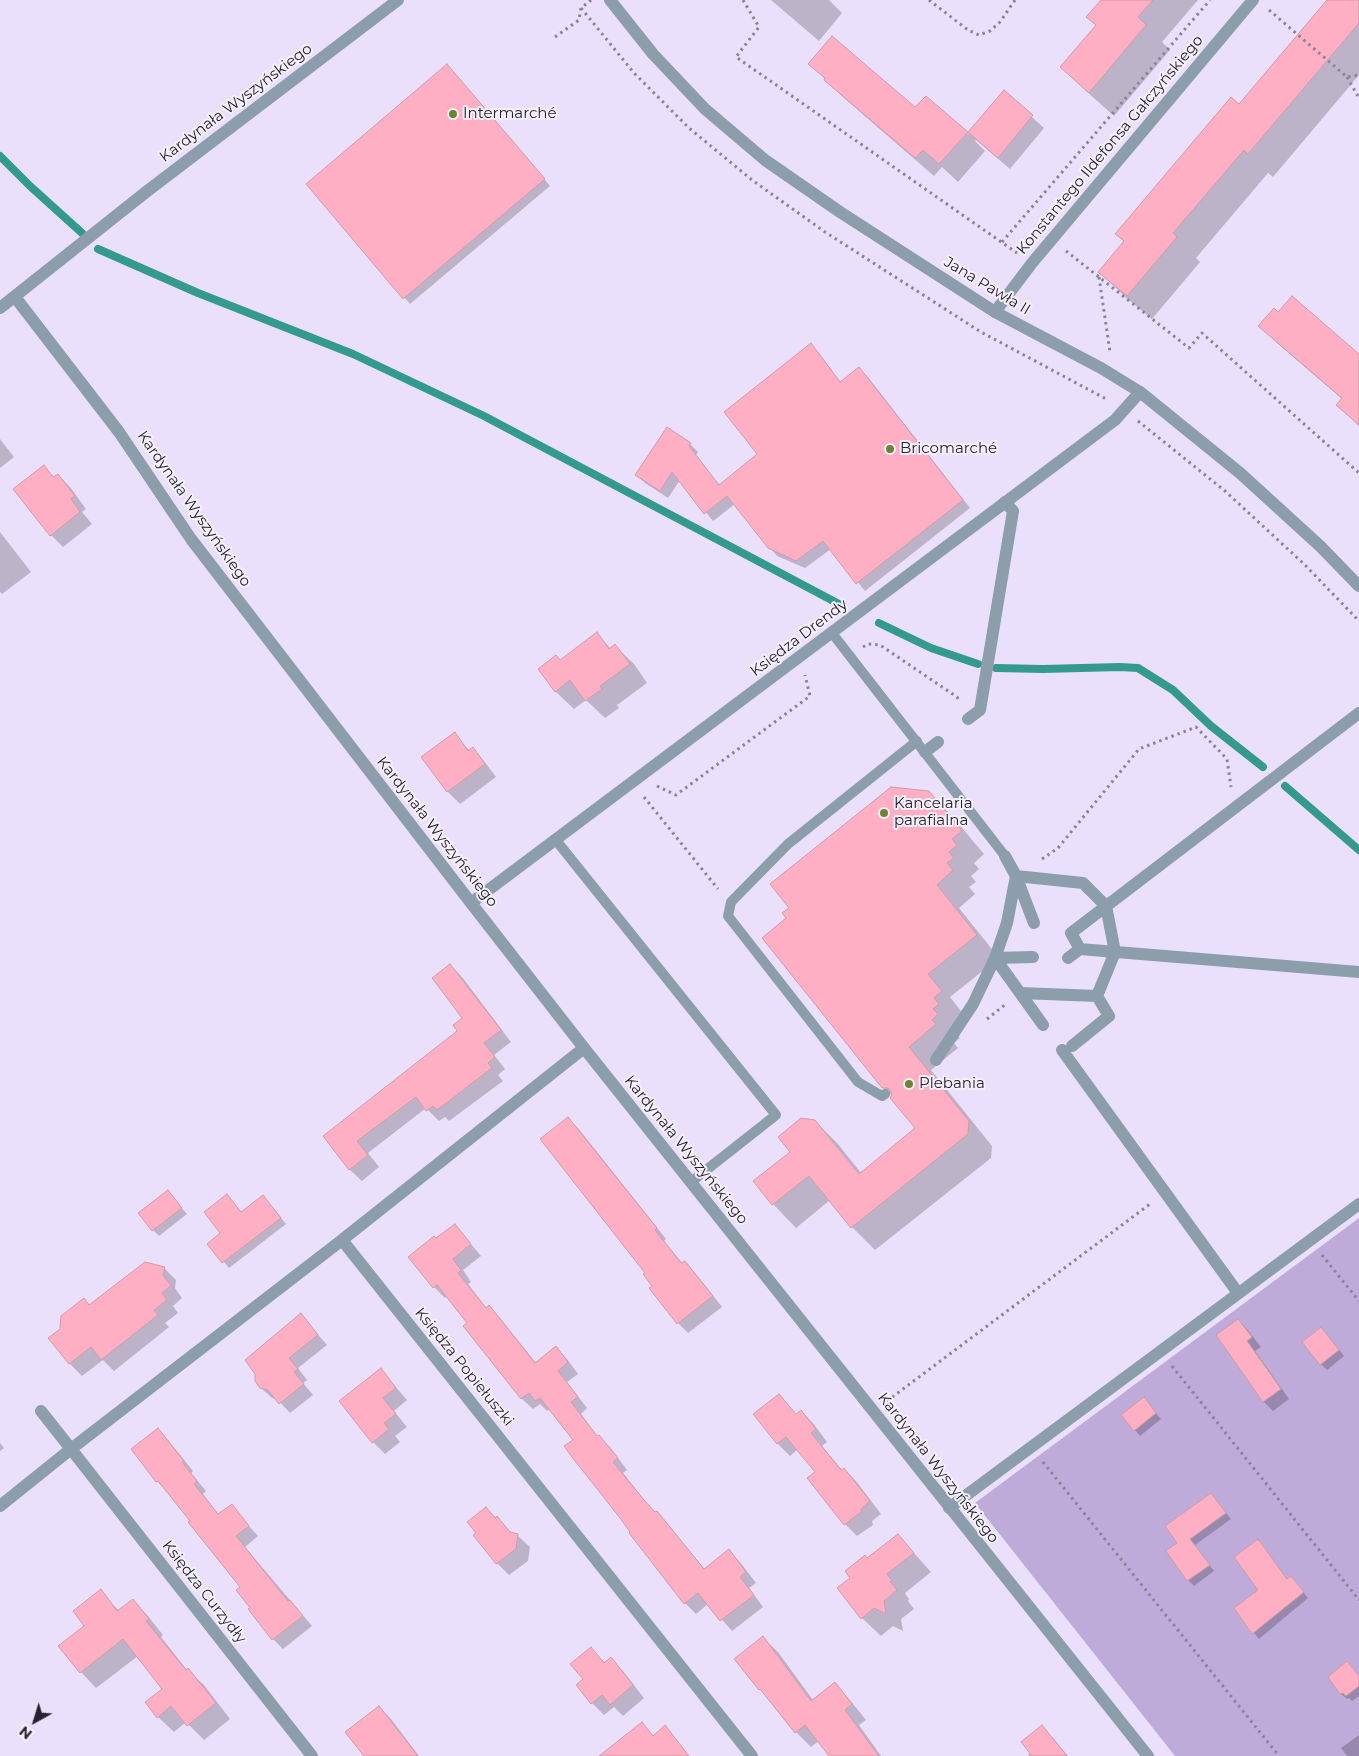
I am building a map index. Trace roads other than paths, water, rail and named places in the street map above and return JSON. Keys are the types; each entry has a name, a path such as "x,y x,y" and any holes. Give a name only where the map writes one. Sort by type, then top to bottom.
{"street":[{"name":"Kardynała Wyszyńskiego","path":"398,0 146,192 15,296 119,432 191,539 584,1048 1148,1756"},
{"name":"Jana Pawła II","path":"610,0 653,54 705,109 765,160 840,212 995,312 1101,368 1140,392 1240,473 1320,546 1359,586"},
{"name":"Konstantego Ildefonsa Gałczyńskiego","path":"995,312 1032,263 1253,0"},
{"path":"0,308 15,296"},
{"name":"Księdza Drendy","path":"471,902 555,839 635,786 832,633 1115,420 1140,392"},
{"path":"970,718 980,710 1013,511 1005,502"},
{"path":"1080,949 1071,933 1359,713"},
{"path":"925,752 938,742"},
{"path":"1005,856 1016,876 1034,924"},
{"path":"1016,876 1083,883 1106,906 1115,952 1097,996"},
{"path":"936,1060 973,1004 995,958 1007,923 1016,876"},
{"path":"1068,958 1080,949 1359,972"},
{"path":"995,958 1033,957"},
{"path":"995,958 1043,1025"},
{"path":"1020,993 1097,996"},
{"path":"1097,996 1109,1016 1066,1048 1164,1193 1238,1293"},
{"path":"0,1506 342,1240 584,1048"},
{"path":"949,1508 1359,1204"},
{"name":"Księdza Popiełuszki","path":"342,1240 752,1756"},
{"name":"Księdza Curzydły","path":"41,1411 312,1756"}],"lane":[{"path":"832,633 1005,856"},
{"path":"885,1094 882,1096 858,1082 728,916 731,902 788,844 917,741"},
{"path":"555,839 776,1115 691,1182"}],"waterway":[{"path":"0,156 82,233"},
{"path":"98,249 198,293 353,354 484,416 839,604"},
{"path":"879,623 931,648 978,664"},
{"path":"996,668 1138,668 1173,690 1211,726 1263,767"},
{"path":"1285,786 1359,850"}],"place":[{"name":"Intermarché","path":"453,114"},
{"name":"Bricomarché","path":"890,449"},
{"name":"Kancelaria parafialna","path":"884,813"},
{"name":"Plebania","path":"909,1084"}]}
